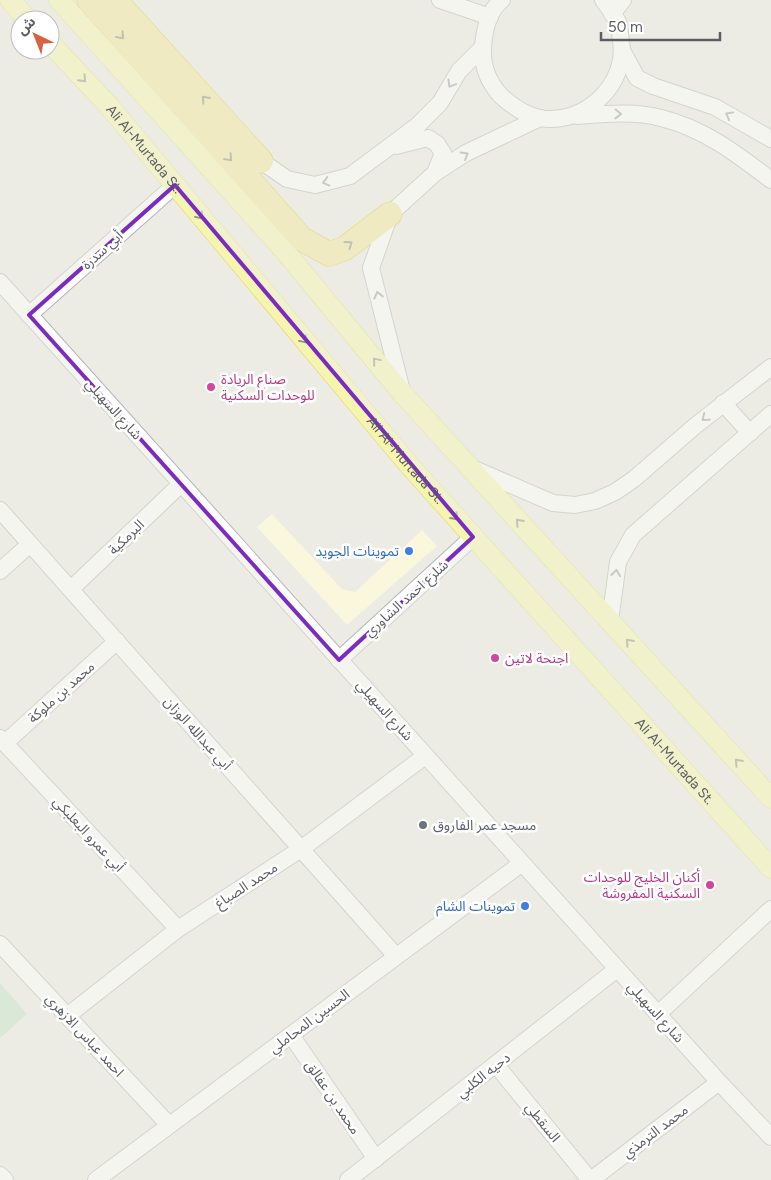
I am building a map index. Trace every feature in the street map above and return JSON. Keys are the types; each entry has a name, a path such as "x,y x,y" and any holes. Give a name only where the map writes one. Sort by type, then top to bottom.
{"highway":[{"path":"89,0 302,239 329,254 344,249 390,214"},
{"path":"115,0 261,162"}],"main road":[{"path":"10,0 19,10"},
{"path":"59,0 284,250 402,393 771,798"},
{"name":"Ali Al-Murtada St.","path":"60,54 109,106 402,458 771,868"}],"street":[{"path":"0,4 4,0"},
{"path":"440,0 490,17"},
{"path":"502,0 490,17 484,30 482,59 492,86 513,107 540,118"},
{"path":"603,0 618,23 623,52 637,78 653,86 715,107 771,139"},
{"path":"612,14 624,0"},
{"path":"261,162 287,179 315,185 350,176 417,126 440,103 459,71 483,48"},
{"path":"570,117 596,103 614,80 623,52"},
{"path":"402,393 372,268 390,214 435,174 466,153 540,118 619,113 661,118 704,133 771,180"},
{"path":"389,147 428,138 437,144 443,153 435,174"},
{"name":"أبي سدرة","path":"30,315 175,185"},
{"name":"شارع السهيلي","path":"0,282 617,969 771,1137"},
{"path":"470,467 552,503 575,505 595,501 615,492 634,479 723,403 771,367"},
{"path":"723,403 750,433"},
{"path":"610,621 618,562 633,535 771,414"},
{"name":"البرمكية","path":"71,589 181,484"},
{"name":"أبي عبدالله الوزان","path":"0,510 396,956"},
{"name":"شلرع احمد الشاوري","path":"339,660 474,537"},
{"path":"0,571 30,544"},
{"name":"محمد بن ملوكة","path":"2,741 117,641"},
{"name":"أبي عمرو البعلبكي","path":"2,741 178,929"},
{"name":"محمد الصباغ","path":"67,1016 178,929 301,849 426,756"},
{"name":"الحسين المحاملي","path":"96,1180 522,862"},
{"path":"658,1014 771,909"},
{"name":"احمد عباس الازهري","path":"0,944 169,1125"},
{"name":"دحيه الكلبي","path":"348,1180 617,969"},
{"name":"محمد بن عفالق","path":"291,1035 376,1159"},
{"name":"السقطي","path":"496,1065 591,1180"},
{"name":"محمد الترمذي","path":"591,1180 719,1082"},
{"path":"0,1175 5,1180"}],"highlighted area":[{"path":"175,185 473,537 339,660 29,315"}],"shaded area":[{"path":"272,514 342,589 355,592 422,530 437,546 347,625 257,527"}],"green space":[{"path":"0,983 27,1014 0,1038"}],"place":[{"name":"صناع الريادة للوحدات السكنية","path":"211,387"},
{"name":"تموينات الجويد","path":"409,551"},
{"name":"اجنحة لاتين","path":"495,658"},
{"name":"مسجد عمر الفاروق","path":"423,825"},
{"name":"أكنان الخليج للوحدات السكنية المفروشة","path":"710,885"},
{"name":"تموينات الشام","path":"525,906"}]}
